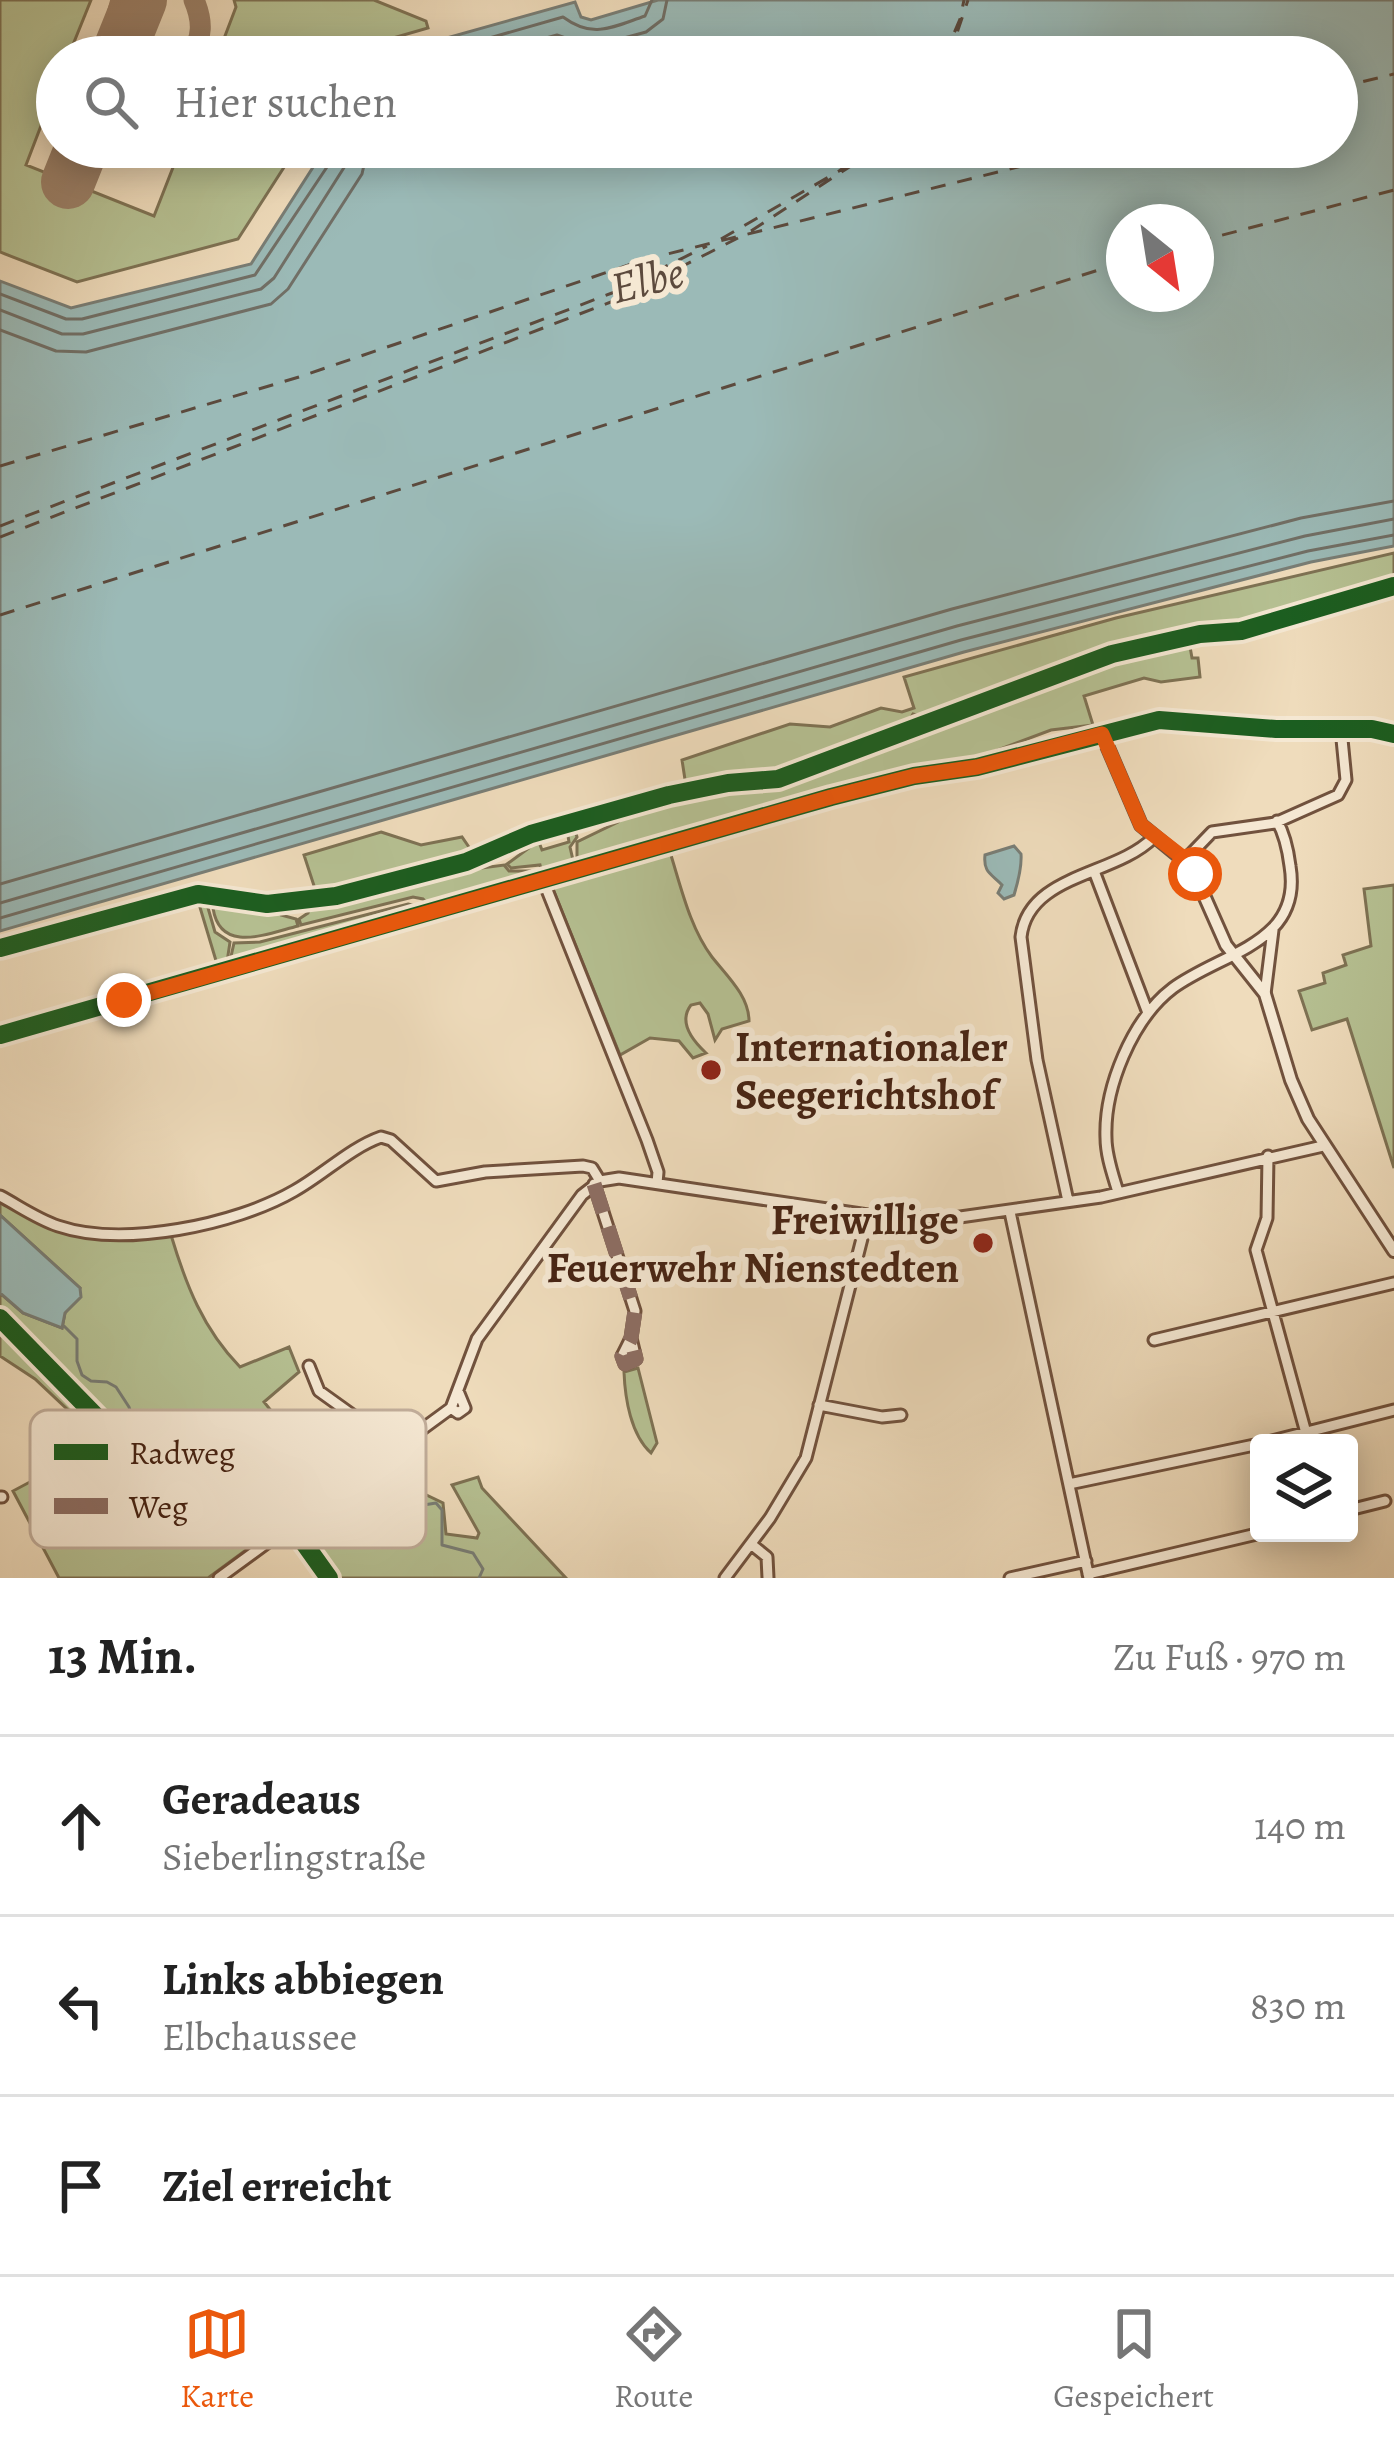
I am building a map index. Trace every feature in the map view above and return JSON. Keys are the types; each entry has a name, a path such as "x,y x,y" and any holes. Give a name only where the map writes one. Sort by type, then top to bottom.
{"main road":[{"path":"0,1035 854,791 977,767 1102,734 1167,720 1258,728 1372,729 1394,734"}],"street":[{"path":"1186,860 1212,832 1277,821 1333,799 1346,776 1341,729"},
{"path":"1102,734 1138,818 1153,838 1186,860 1232,954 1265,994 1291,1080 1323,1146 1394,1251"},
{"path":"1265,994 1273,929 1293,893 1286,844 1277,821"},
{"path":"1068,1202 1037,1060 1023,924 1035,903 1153,838"},
{"path":"1094,871 1148,1013"},
{"path":"543,880 647,1139 657,1183"},
{"path":"1118,1192 1106,1145 1107,1123 1130,1045 1148,1013 1171,989 1273,929"},
{"path":"0,1196 40,1219 90,1234 165,1229 275,1202 381,1137 391,1140 436,1181 485,1172 583,1166 594,1170 635,1311 631,1338"},
{"path":"426,1426 451,1408 458,1413 465,1408 458,1391 477,1339 597,1183 620,1178 868,1215 934,1220 1068,1202 1323,1146"},
{"path":"1268,1156 1266,1223 1256,1250 1306,1433"},
{"path":"1010,1212 1088,1571"},
{"path":"725,1578 800,1470 868,1215"},
{"path":"1154,1340 1394,1282"},
{"path":"309,1366 310,1377 326,1398 344,1410"},
{"path":"819,1405 855,1413 901,1414"},
{"path":"1302,1434 1394,1410"},
{"path":"1070,1484 1250,1446"},
{"path":"1358,1508 1385,1501"},
{"path":"1010,1578 1088,1571 1250,1535"},
{"path":"751,1544 767,1557 769,1578"},
{"path":"219,1578 260,1548"}],"green space":[{"path":"0,0 91,0 76,36 36,36 36,139 26,165 154,216 173,168 284,168 238,239 77,282 0,252"},
{"path":"234,0 374,0 426,21 428,28 400,36 225,36 236,7"},
{"path":"1394,553 1394,581 1240,626 1235,621 1197,629 1195,625 1183,628 1183,633 1093,655 920,716 913,714 904,728 774,777 766,770 686,786 682,760 790,724 830,727 881,708 902,712 914,708 904,677 1116,618"},
{"path":"1394,591 1394,597 1240,636"},
{"path":"1189,641 1192,658 1198,658 1200,677 1161,682 1144,678 1084,696 1093,725 1051,730 974,759 864,779 542,873 540,865 511,868 507,864 529,848 530,839 537,837 542,850 569,842 567,830 574,827 577,837 570,847 577,860 577,842 618,822 630,810 781,781 1043,682"},
{"path":"381,832 421,845 462,837 473,853 317,895 304,855"},
{"path":"670,852 698,933 741,995 749,1021 722,1029 715,1040 708,1014 700,1003 691,1005 687,1024 706,1053 693,1058 679,1041 650,1038 620,1055 553,889 561,882"},
{"path":"475,863 482,868 504,865 509,871 530,871 531,876 428,904 413,897 301,925 299,919 308,913 310,904"},
{"path":"1394,885 1394,1168 1347,1019 1312,1030 1299,991 1325,983 1323,973 1346,965 1343,955 1371,946 1364,889"},
{"path":"202,898 215,932 230,942 227,962 217,964 199,904 0,959 0,954"},
{"path":"217,901 277,907 281,915 296,919 298,926 259,936 235,936 217,922 213,908"},
{"path":"408,904 416,906 230,961 234,943 260,942"},
{"path":"0,1199 81,1234 171,1235 197,1306 240,1367 289,1347 299,1372 264,1402 270,1410 68,1410 35,1379 0,1356 0,1293 23,1313 62,1328 80,1288 0,1215"},
{"path":"638,1368 657,1443 651,1453 634,1427 626,1394 624,1372"},
{"path":"478,1477 482,1488 566,1578 326,1578 304,1548 426,1548 426,1495 443,1503 446,1534 477,1538 479,1533 452,1485"},
{"path":"30,1482 30,1523 13,1491"},
{"path":"43,1548 249,1548 208,1578 59,1578"}],"water":[{"name":"Elbe","path":"658,0 1394,0 1394,546 1311,562 964,652 0,931 0,281 71,308 251,264 313,168 1358,168 1358,36 454,36 575,2 581,17 591,20"},
{"path":"1014,846 1021,854 1019,875 1014,895 1004,899 998,893 1002,885 987,870 985,855"},
{"path":"0,1215 80,1288 81,1297 65,1313 62,1328 23,1313 0,1293"}],"waterway":[{"path":"64,1326 77,1339 82,1375 116,1387 130,1410"},
{"path":"426,1505 436,1503 442,1510 442,1545 473,1553 483,1569 479,1578"}],"ferry route":[{"path":"953,36 964,0"},
{"path":"956,36 968,0"},
{"path":"1358,83 1394,74"},
{"path":"721,239 843,168"},
{"path":"751,231 848,168"},
{"path":"0,466 299,377 643,260 1014,168"},
{"path":"1214,237 1394,190"},
{"path":"0,537 616,300 738,238"},
{"path":"0,526 612,293 707,246"},
{"path":"0,615 1106,268"}],"taxiway":[{"path":"116,36 113,29 121,0"},
{"path":"194,0 198,36"}],"runway":[{"path":"125,36 140,0"},
{"path":"68,182 74,168"}],"marked path":[{"path":"594,1184 635,1311 631,1338 622,1356 625,1364 636,1359 631,1338"}],"cycle path":[{"path":"0,948 198,894 267,904 336,896 466,862 531,834 669,795 778,779 1112,654 1200,634 1241,631 1394,586"},
{"path":"0,1035 831,797 914,776 977,767 1159,720 1276,729 1372,729 1394,734"},
{"path":"0,1318 90,1410"},
{"path":"308,1548 329,1578"}],"place":[{"name":"Internationaler Seegerichtshof","path":"711,1070"},
{"name":"Freiwillige Feuerwehr Nienstedten","path":"983,1243"}],"route":[{"path":"124,1000 831,797 914,776 977,767 1102,734 1141,825 1186,860 1195,874"}]}
